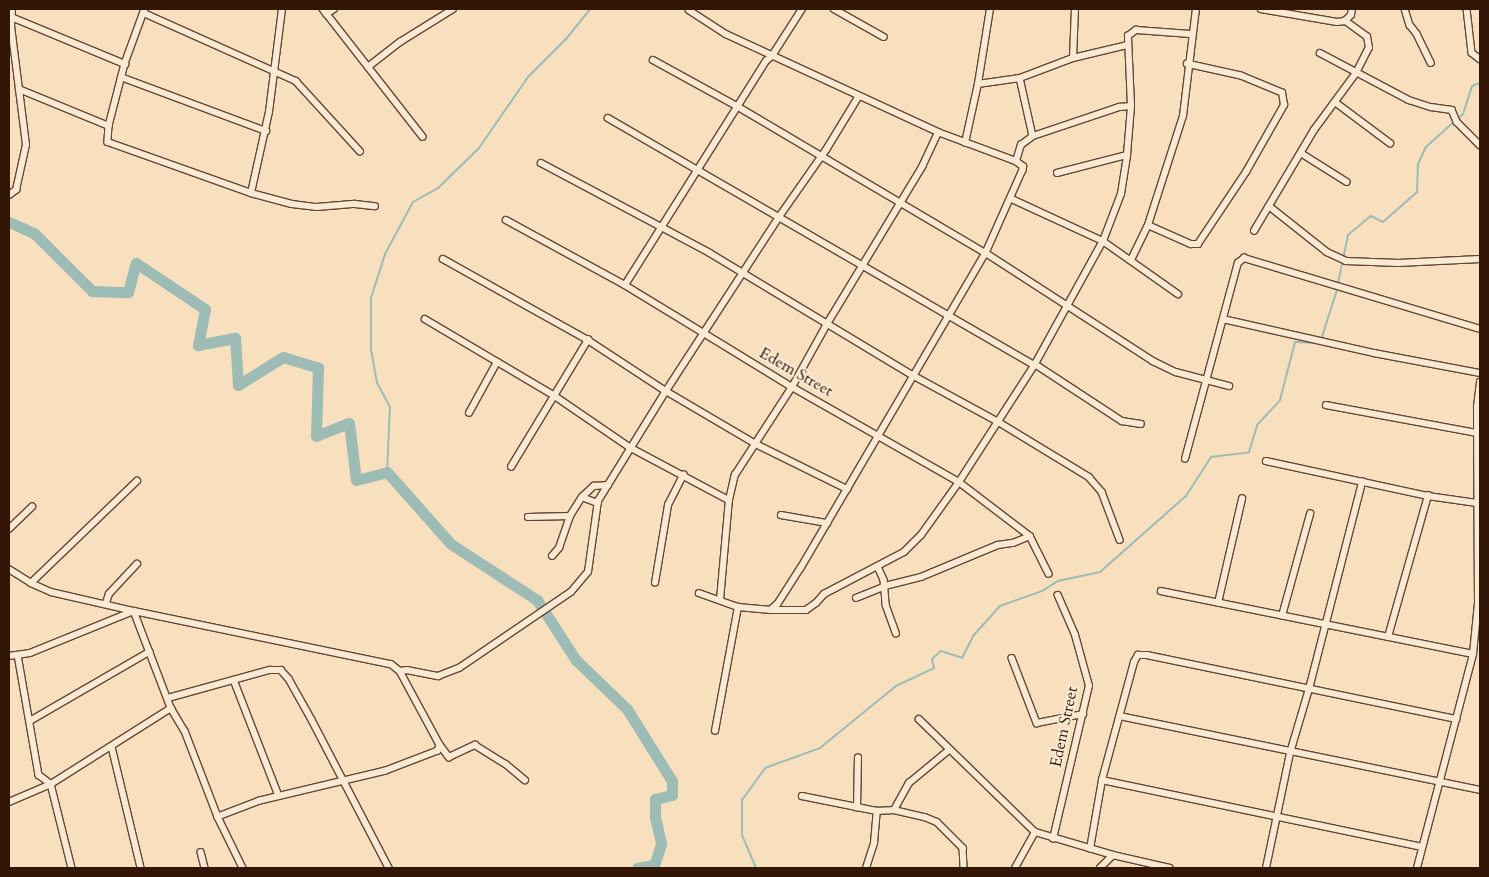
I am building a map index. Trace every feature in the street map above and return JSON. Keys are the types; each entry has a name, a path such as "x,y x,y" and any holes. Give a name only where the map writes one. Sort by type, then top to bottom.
{"street":[{"path":"9,195 16,190 26,145 11,27 10,16 12,9"},
{"path":"251,193 266,131 282,9"},
{"path":"334,9 324,11 423,137"},
{"path":"368,67 400,42 453,9"},
{"path":"625,285 737,106 802,9"},
{"path":"834,9 884,37"},
{"path":"965,143 978,84 990,9"},
{"path":"1073,58 1075,9"},
{"path":"1131,260 1148,225 1183,116 1187,64 1196,9"},
{"path":"1254,231 1301,152 1356,73 1369,48 1370,42 1367,37 1346,21 1337,22 1261,9"},
{"path":"1346,21 1351,15 1352,9"},
{"path":"1406,9 1410,25 1417,34 1431,63"},
{"path":"1467,9 1472,53 1480,59"},
{"path":"689,10 718,30 772,56 938,132 1016,161 1023,166 1012,199 986,253 801,568 778,604 771,610"},
{"path":"360,151 296,81 144,11 125,64 109,126 108,142 251,193 292,204 309,206 355,204 375,206"},
{"path":"10,16 125,64"},
{"path":"700,593 738,606 771,610 806,610 824,594 904,552 921,535 959,482 1035,365 1103,241 1121,194 1127,155 1131,106 1128,36 1136,30 1191,34"},
{"path":"978,84 1020,78 1073,58 1127,45"},
{"path":"1320,53 1409,100 1431,107 1452,110 1457,122 1480,145"},
{"path":"653,60 737,106 986,253 1153,361 1176,372 1229,386"},
{"path":"1148,225 1192,244 1198,244 1246,172 1284,105 1282,93 1241,76 1187,64"},
{"path":"122,77 266,131"},
{"path":"1020,78 1033,136"},
{"path":"19,89 109,126"},
{"path":"400,671 407,670 438,676 459,668 571,592 588,572 598,503 608,485 666,391 744,274 779,217 822,157 859,96"},
{"path":"1335,102 1390,143"},
{"path":"1016,161 1021,146 1033,136 1119,107 1131,106"},
{"path":"608,118 696,171 1035,365 1122,421 1141,424"},
{"path":"720,600 729,500 735,475 792,387 827,324 922,167 938,132"},
{"path":"1301,152 1347,182"},
{"path":"1057,173 1127,155"},
{"path":"541,163 744,274 914,376 997,421 1089,477 1096,484 1120,540"},
{"path":"1012,199 1103,241 1178,294"},
{"path":"1269,206 1326,252 1346,260 1398,263 1480,259"},
{"name":"Edem Street","path":"506,220 625,285 792,387 879,434 959,482 1030,536 1049,574"},
{"path":"1185,459 1238,263 1244,258 1377,300 1480,329"},
{"path":"443,259 588,340 666,391 756,444 847,489"},
{"path":"425,319 555,396 631,448 729,500"},
{"path":"1223,319 1374,353 1480,373"},
{"path":"511,467 588,340"},
{"path":"469,413 497,362"},
{"path":"1417,868 1473,654 1478,603 1477,503 1479,484 1477,433 1480,382"},
{"path":"1326,405 1477,433"},
{"path":"1266,461 1428,496 1477,503"},
{"path":"655,583 668,505 683,475"},
{"path":"31,583 138,481"},
{"path":"1266,868 1290,753 1309,689 1362,482"},
{"path":"552,556 559,548 570,516 582,497 594,486 608,485"},
{"path":"1388,637 1428,496"},
{"path":"582,497 598,503"},
{"path":"1218,603 1242,499"},
{"path":"9,529 32,507"},
{"path":"1282,616 1310,514"},
{"path":"781,515 827,523"},
{"path":"528,516 570,516"},
{"path":"856,598 885,586 921,576 998,545 1021,541 1030,536"},
{"path":"106,603 110,594 137,564"},
{"path":"878,567 885,586 885,598 896,633"},
{"path":"9,569 31,583 51,592 391,664 400,671 441,746 449,757 475,745 506,764 524,780"},
{"path":"1161,591 1325,626 1473,654"},
{"name":"Edem Street","path":"1053,838 1089,686 1074,635 1058,596"},
{"path":"715,731 738,606"},
{"path":"134,611 171,708 185,731 218,817 243,868"},
{"path":"9,656 30,653 134,611"},
{"path":"30,721 150,652"},
{"path":"18,655 30,721 32,748 39,775 52,784 72,868"},
{"path":"1090,849 1102,780 1134,662 1140,655 1456,719"},
{"path":"1012,658 1037,723 1083,714"},
{"path":"168,698 270,670 282,670 289,679 389,868"},
{"path":"234,680 279,796"},
{"path":"9,802 52,784 171,708"},
{"path":"1120,716 1290,753 1480,790"},
{"path":"919,719 1035,832 1090,849 1170,868"},
{"path":"112,746 141,868"},
{"path":"218,817 279,796 344,782 413,761 438,751 441,746"},
{"path":"894,810 910,783 949,750"},
{"path":"857,808 858,758"},
{"path":"1102,780 1422,847"},
{"path":"802,796 857,808 877,811 894,810 918,815 937,822 963,848 964,868"},
{"path":"866,868 874,843 877,811"},
{"path":"1015,868 1035,832"},
{"path":"201,852 205,868"},
{"path":"1100,868 1113,855"}],"waterway":[{"path":"387,472 390,407 377,383 371,348 371,298 385,254 413,202 438,188 479,148 528,77 566,39 590,9"},
{"path":"1458,119 1463,114 1472,86 1480,83"},
{"path":"1321,340 1336,293 1348,235 1371,216 1383,222 1417,192 1418,164 1426,147 1454,122"},
{"path":"9,222 34,233 92,291 128,292 136,263 205,309 198,345 235,338 238,385 283,357 318,368 316,436 349,423 356,480 387,472 451,544 537,600 576,660 627,709 672,781 672,795 655,799 655,817 661,844 654,865 637,868"},
{"path":"756,868 742,835 742,800 765,768 820,748 896,686 934,668 932,659 941,651 962,658 973,636 1000,606 1042,591 1058,581 1100,572 1186,496 1211,457 1249,452 1257,425 1280,400 1295,342 1316,343"}]}
